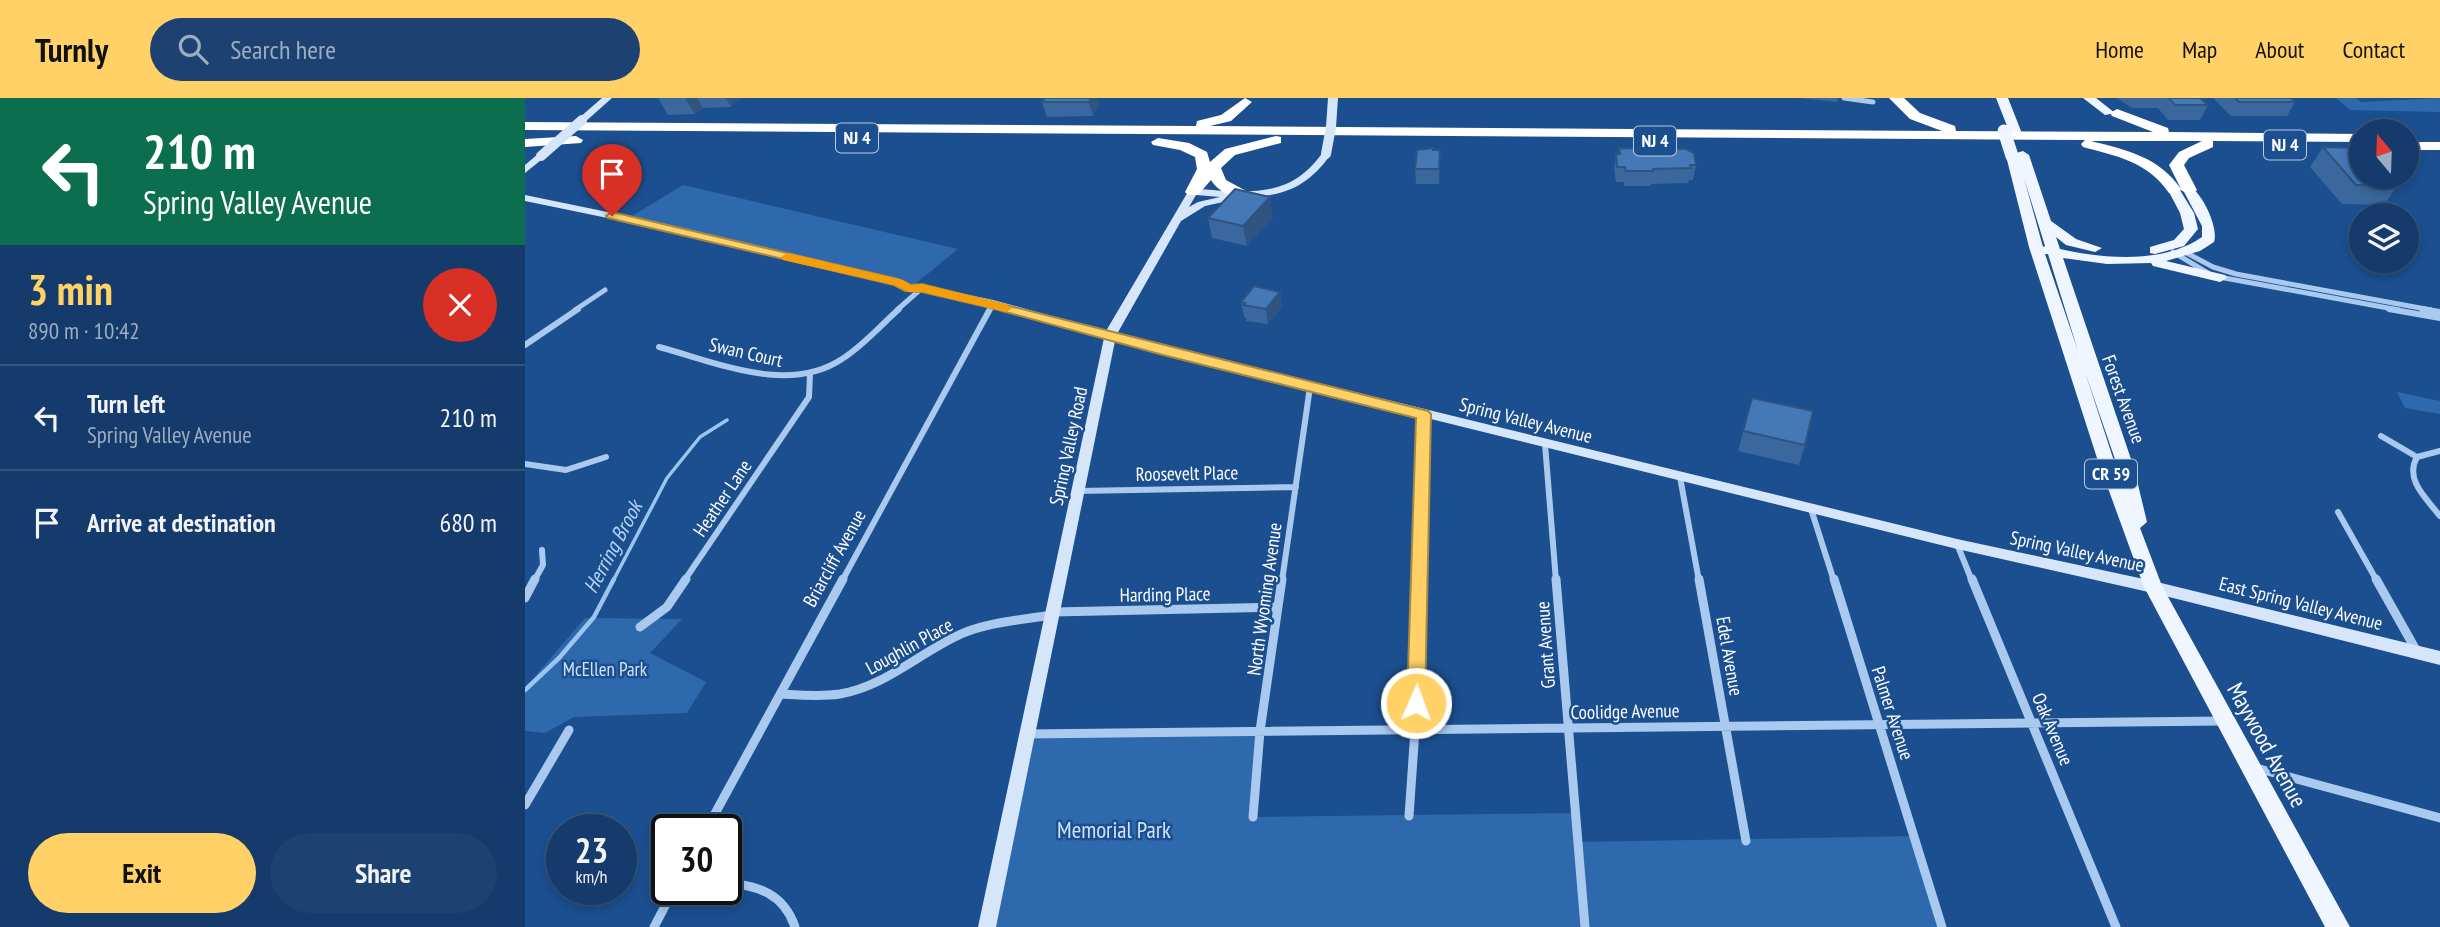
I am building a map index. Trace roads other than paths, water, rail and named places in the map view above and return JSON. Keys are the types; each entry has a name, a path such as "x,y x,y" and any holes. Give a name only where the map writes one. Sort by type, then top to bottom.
{"highway":[{"path":"1149,131 1221,120 1231,116 1247,100"},
{"path":"1247,100 1246,114 1249,119 1285,135"},
{"path":"1856,135 1895,120 1897,100"},
{"path":"1897,100 1916,116 1939,126 1987,136"},
{"path":"2113,113 2145,126 2192,138"},
{"path":"2081,140 2114,130 2119,125 2113,113"},
{"name":"NJ 4","path":"525,128 2081,140 2349,138"},
{"path":"1193,192 1222,158 1235,150 1285,135"},
{"name":"NJ 4","path":"525,140 1110,139 1285,135 1856,135 2349,145"},
{"path":"1110,139 1173,143 1199,152 1204,161 1204,169 1193,192"},
{"path":"2419,139 2440,139"},
{"path":"2081,140 2148,163 2181,190"},
{"path":"2181,190 2176,165 2184,155 2208,144"},
{"path":"2419,146 2440,146"},
{"path":"1214,169 1216,178 1222,185 1243,195"}],"main road":[{"name":"Forest Avenue","path":"1993,98 2010,131"},
{"name":"Forest Avenue","path":"2002,98 2048,249 2105,458 2153,587"},
{"path":"2089,98 2113,113"},
{"path":"2097,98 2113,113"},
{"name":"Forest Avenue","path":"2018,156 2046,224 2048,249 2061,279 2126,468 2153,587"},
{"path":"2177,250 2191,229 2181,190"},
{"path":"2141,260 2201,246 2209,239 2209,226 2181,190"},
{"path":"2046,224 2071,242 2098,253"},
{"path":"2048,249 2141,260 2220,278"},
{"path":"2061,279 2067,267 2074,262 2098,253 2177,250"},
{"name":"Maywood Avenue","path":"2153,587 2223,721 2338,927"}],"street":[{"path":"525,170 607,98"},
{"path":"1174,221 1202,204 1289,187 1311,173 1326,154 1333,98"},
{"path":"1844,98 1874,102"},
{"path":"1193,192 1243,195"},
{"name":"Spring Valley Road","path":"987,927 1110,336 1193,192"},
{"name":"Spring Valley Avenue","path":"525,198 898,282 909,289 922,288 993,304 1310,387 1957,544 2153,587"},
{"path":"2177,250 2220,278 2440,318"},
{"path":"2177,250 2213,267 2236,274 2440,312"},
{"name":"Swan Court","path":"659,347 776,377 810,374 843,359 922,288"},
{"path":"525,345 605,290"},
{"name":"Briarcliff Avenue","path":"715,814 993,304"},
{"name":"Heather Lane","path":"640,627 667,607 809,397 810,374"},
{"name":"North Wyoming Avenue","path":"1253,817 1260,732 1310,387"},
{"path":"1409,816 1415,730 1423,414"},
{"path":"2381,436 2417,457 2440,452"},
{"name":"Grant Avenue","path":"1545,444 1585,927"},
{"path":"525,464 559,472 580,468 606,457"},
{"path":"2417,457 2411,468 2412,476 2440,516"},
{"name":"Edel Avenue","path":"1680,477 1746,841"},
{"name":"Roosevelt Place","path":"1078,491 1296,487"},
{"name":"Palmer Avenue","path":"1811,509 1881,724 1942,927"},
{"path":"2338,512 2418,653"},
{"name":"Oak Avenue","path":"1957,544 2116,927"},
{"path":"525,598 543,565 542,550"},
{"name":"East Spring Valley Avenue","path":"2153,587 2440,658"},
{"name":"Harding Place","path":"1052,613 1278,607"},
{"name":"Loughlin Place","path":"780,694 824,696 862,689 887,678 963,634 986,625 1052,613"},
{"name":"Coolidge Avenue","path":"1027,734 2223,721"},
{"path":"525,805 569,730"},
{"path":"2249,766 2440,818"},
{"path":"742,884 776,896 787,907 795,927"},
{"path":"654,927 666,905"}],"waterway":[{"name":"Herring Brook","path":"613,581 667,478 700,437 727,420"},
{"name":"Herring Brook","path":"525,690 559,658 594,617 614,579"}],"park label":[{"name":"McEllen Park","path":"605,669"},
{"name":"Memorial Park","path":"1114,830"}]}
